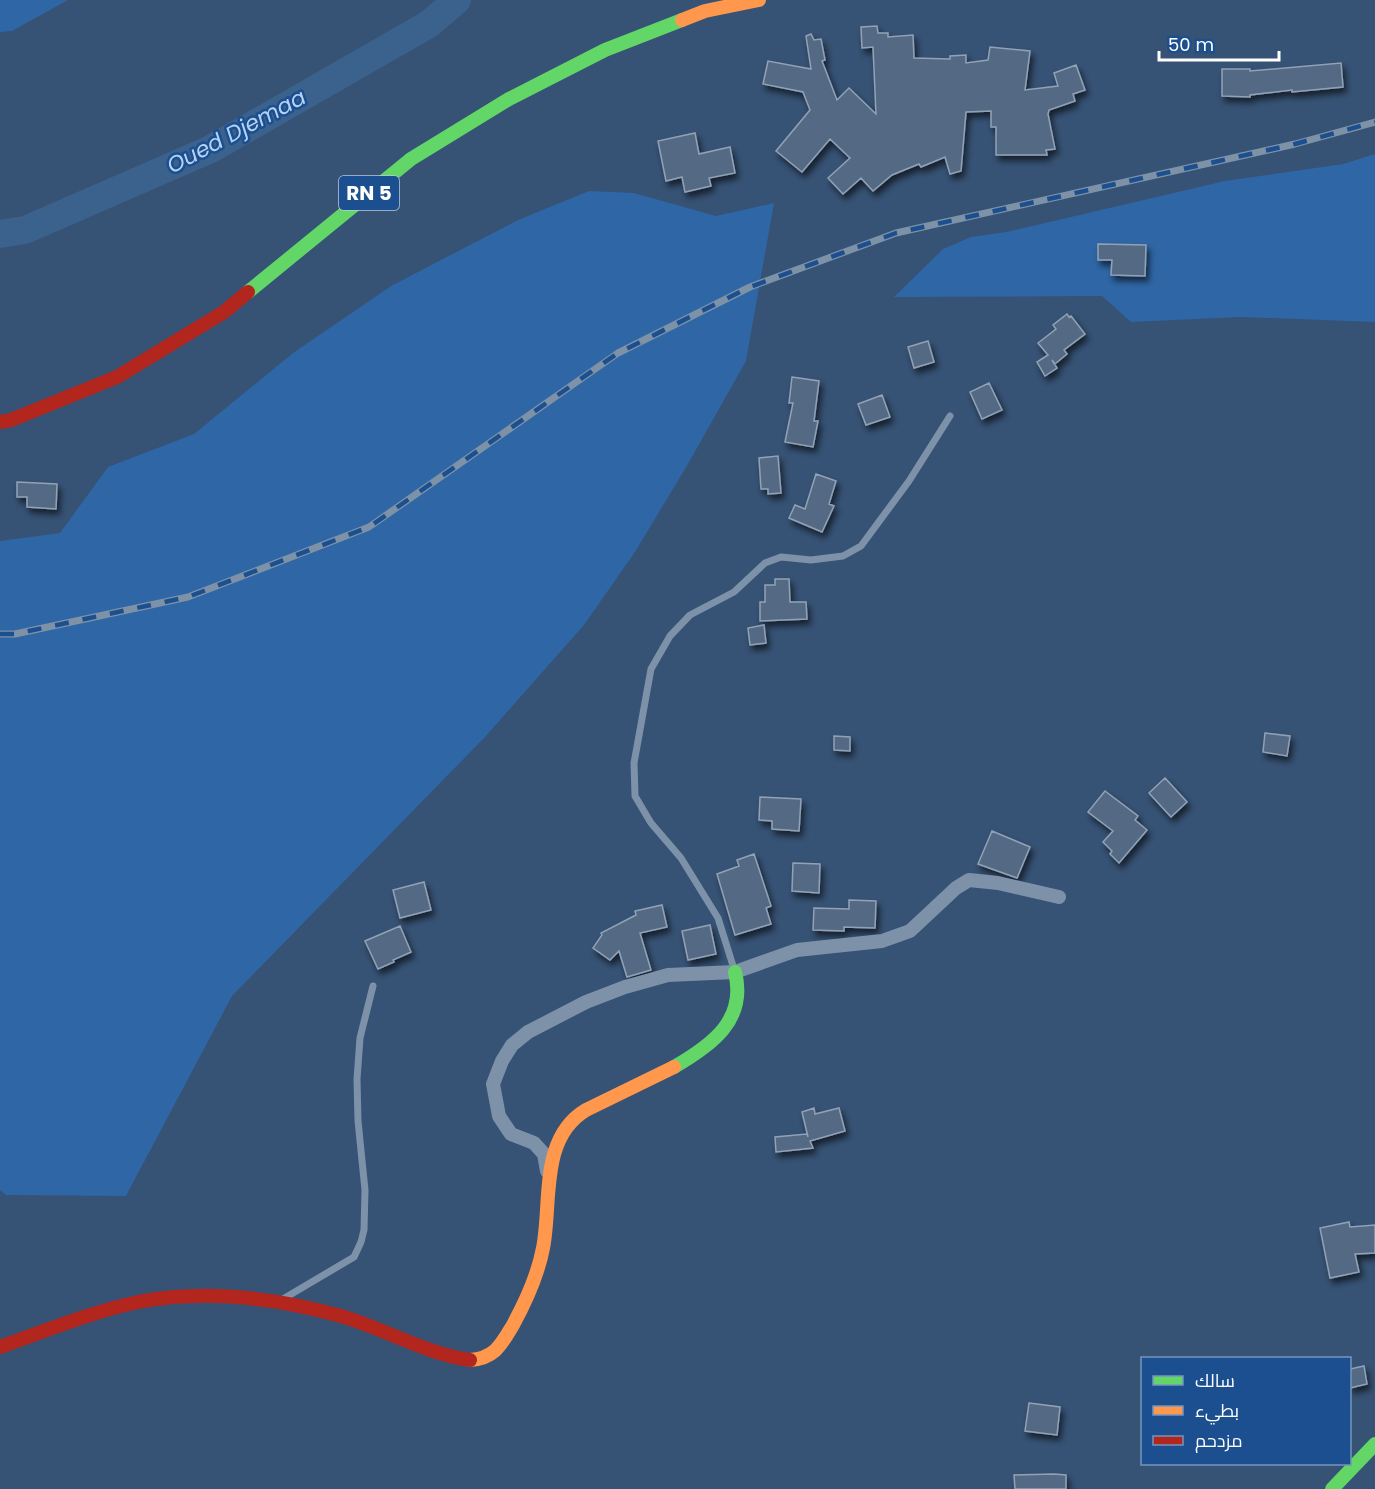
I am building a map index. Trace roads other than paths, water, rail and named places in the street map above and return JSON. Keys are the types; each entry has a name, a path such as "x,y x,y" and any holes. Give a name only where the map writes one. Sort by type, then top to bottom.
{"street":[{"name":"RN 5","path":"0,422 11,420 117,377 224,312 411,159 509,99 606,50 705,11 759,0"},
{"path":"549,1176 544,1154 534,1143 511,1134 499,1116 493,1084 501,1061 512,1045 528,1032 586,1002 625,987 668,975 735,972 797,950 882,941 910,931 956,888 969,880 998,883 1059,897"},
{"path":"0,1347 123,1306 160,1299 204,1297 277,1302 351,1319 461,1359 481,1360 497,1351 524,1306 538,1269 545,1240 549,1176 557,1145 569,1122 594,1106 687,1061 719,1035 734,1011 739,987 735,972"},
{"path":"1332,1489 1375,1444"}],"lane":[{"path":"735,972 714,910 681,858 651,823 635,796 634,764 651,669 670,636 690,615 734,592 765,563 781,557 811,560 843,556 861,546 909,482 950,416"},
{"path":"277,1302 354,1257 362,1242 365,1190 358,1121 357,1079 360,1038 373,986"}],"waterway":[{"name":"Oued Djemaa","path":"0,234 25,230 211,149 429,24 457,0"}],"railway":[{"path":"0,634 15,634 188,597 369,527 618,353 750,287 896,233 1295,144 1375,122"}]}
